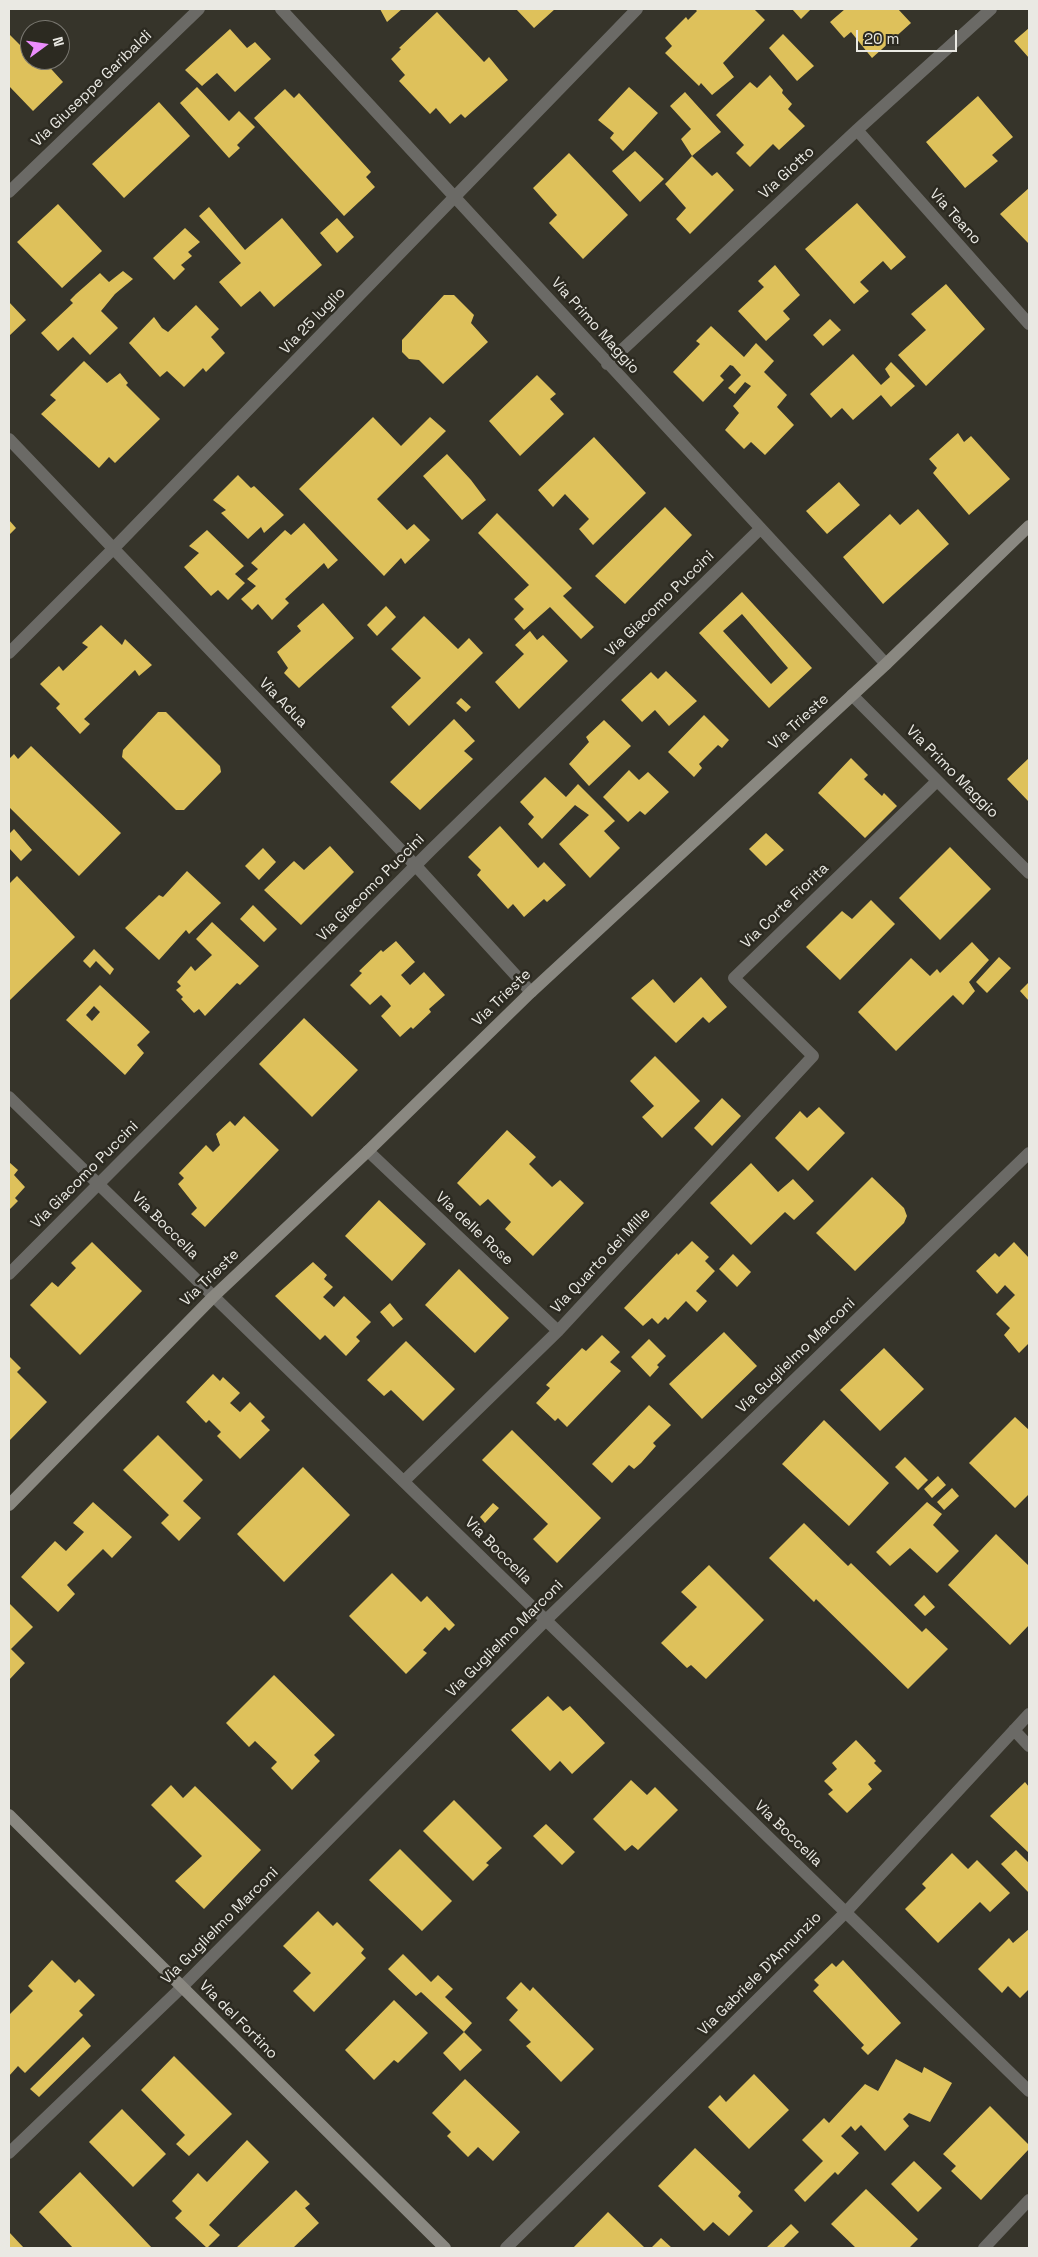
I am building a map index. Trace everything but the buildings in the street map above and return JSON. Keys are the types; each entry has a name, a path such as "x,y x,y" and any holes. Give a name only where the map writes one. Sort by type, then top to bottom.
{"street":[{"name":"Via Giuseppe Garibaldi","path":"9,192 199,9"},
{"name":"Via Primo Maggio","path":"281,9 886,664"},
{"name":"Via 25 luglio","path":"9,653 113,549 637,9"},
{"name":"Via Giotto","path":"607,364 857,130 991,9"},
{"name":"Via Teano","path":"857,130 1029,324"},
{"name":"Via Adua","path":"9,439 416,866 531,992"},
{"name":"Via Trieste","path":"9,1505 213,1297 368,1151 531,992 886,664 1029,526"},
{"name":"Via Giacomo Puccini","path":"9,1274 416,866 760,529"},
{"name":"Via Primo Maggio","path":"852,695 1029,873"},
{"name":"Via Corte Fiorita","path":"813,1056 734,978 938,781"},
{"name":"Via Quarto dei Mille","path":"404,1481 558,1331 813,1056"},
{"name":"Via Boccella","path":"9,1097 1029,2091"},
{"name":"Via delle Rose","path":"368,1151 558,1331"},
{"name":"Via Guglielmo Marconi","path":"9,2153 182,1987 546,1620 1029,1152"},
{"name":"Via Gabriele D'Annunzio","path":"506,2248 845,1912 1029,1714"},
{"path":"1014,1730 1029,1746"},
{"name":"Via del Fortino","path":"9,1815 445,2248"},
{"path":"984,2248 1029,2200"}]}
